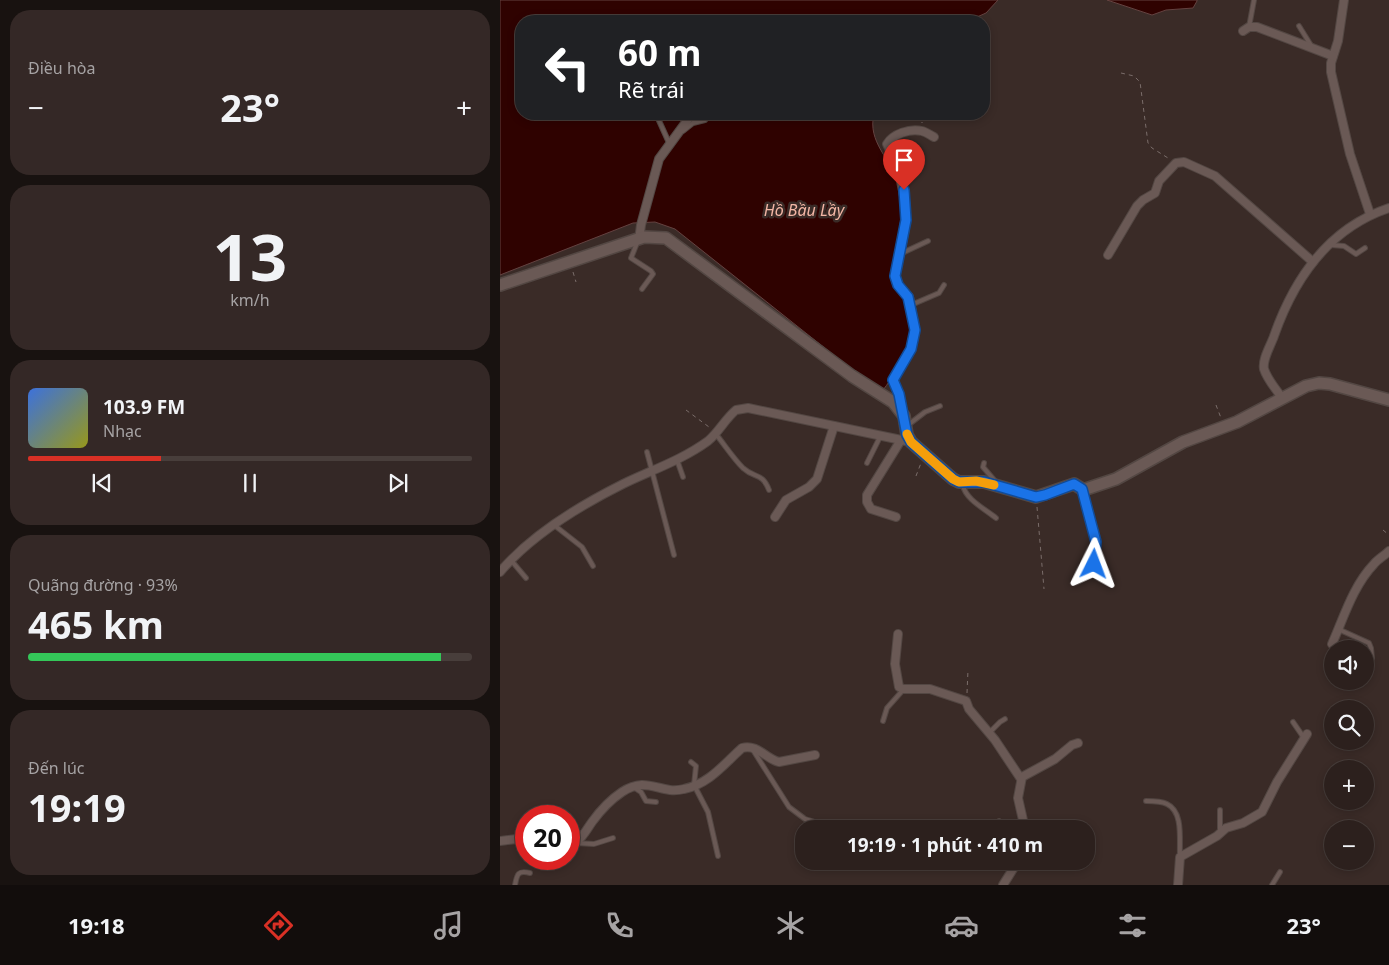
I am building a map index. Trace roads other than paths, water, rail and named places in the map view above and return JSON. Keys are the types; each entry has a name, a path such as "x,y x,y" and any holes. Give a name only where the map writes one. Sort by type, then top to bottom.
{"street":[{"path":"1344,0 1338,41 1330,67 1350,154 1370,214"},
{"path":"1246,29 1257,27 1333,56"},
{"path":"639,240 641,225 659,159 688,120"},
{"path":"896,517 871,509 866,499 906,441 904,416 899,394 893,380 909,353 914,341 915,330 911,305 908,297 898,285 895,276 906,220 906,206 898,170 887,144 892,138 906,132 922,131 934,137"},
{"path":"1108,255 1137,206 1155,193 1160,180 1176,163 1184,162 1215,176 1313,262"},
{"path":"1282,398 1264,367 1265,358 1289,298 1306,269 1329,245 1348,228 1370,214 1389,208"},
{"path":"500,284 644,237 666,238 852,376 893,402 902,412"},
{"path":"500,572 524,546 554,525 623,484 677,460 708,440 731,414 741,409 748,408 906,441 953,479 962,482 976,481 999,486 1030,497 1036,497 1074,484 1082,489 1116,480 1183,442 1244,418 1306,386 1319,383 1389,400"},
{"path":"775,517 786,500 809,487 817,479 834,426"},
{"path":"1334,640 1350,601 1365,576 1374,564 1389,552"},
{"path":"898,634 895,664 898,685 903,689 930,689 966,701 1020,779"},
{"path":"1178,885 1180,856 1226,828 1262,812 1277,782 1306,736"},
{"path":"1023,820 1018,792 1020,779 1078,743"},
{"path":"580,839 611,801 630,787 638,784 675,790 694,786 716,773 742,748 747,746 780,762 815,755"},
{"path":"500,841 515,839"},
{"path":"1003,885 1012,870"}],"lane":[{"path":"1246,29 1254,0"},
{"path":"1299,26 1312,48"},
{"path":"659,120 670,145"},
{"path":"676,137 690,125 705,120"},
{"path":"639,240 631,258 652,272 642,289"},
{"path":"899,254 928,242"},
{"path":"1329,245 1344,246 1356,254 1365,248"},
{"path":"911,305 939,293 944,285"},
{"path":"906,427 919,416 940,406"},
{"path":"715,433 741,466 763,479 769,490"},
{"path":"867,463 882,435"},
{"path":"647,452 674,555"},
{"path":"677,460 683,477"},
{"path":"984,463 983,467 999,486"},
{"path":"962,482 963,489 968,496 996,518"},
{"path":"1082,489 1096,542 1094,564"},
{"path":"554,525 582,547 593,566"},
{"path":"510,560 526,578"},
{"path":"1338,629 1362,640"},
{"path":"883,721 887,708 903,689"},
{"path":"989,733 1000,722 1005,720"},
{"path":"1293,722 1306,736"},
{"path":"752,748 789,807 807,820"},
{"path":"691,762 697,770 694,786 708,812 718,856"},
{"path":"630,787 639,790 646,801 656,802"},
{"path":"1146,800 1165,803 1174,810 1178,818 1180,856"},
{"path":"1220,810 1220,833"},
{"path":"580,844 594,844 613,838"},
{"path":"515,885 516,877 519,873 524,871 530,873"},
{"path":"1272,885 1280,872"}],"water":[{"name":"Hồ Bầu Lầy","path":"500,0 998,0 986,13 982,15 515,15 515,120 873,120 874,133 877,142 899,184 902,206 896,247 897,282 899,290 909,308 913,327 912,341 907,352 883,390 865,380 675,229 655,222 633,223 500,275"},
{"path":"1107,0 1197,1 1193,8 1166,10 1152,15"}]}
